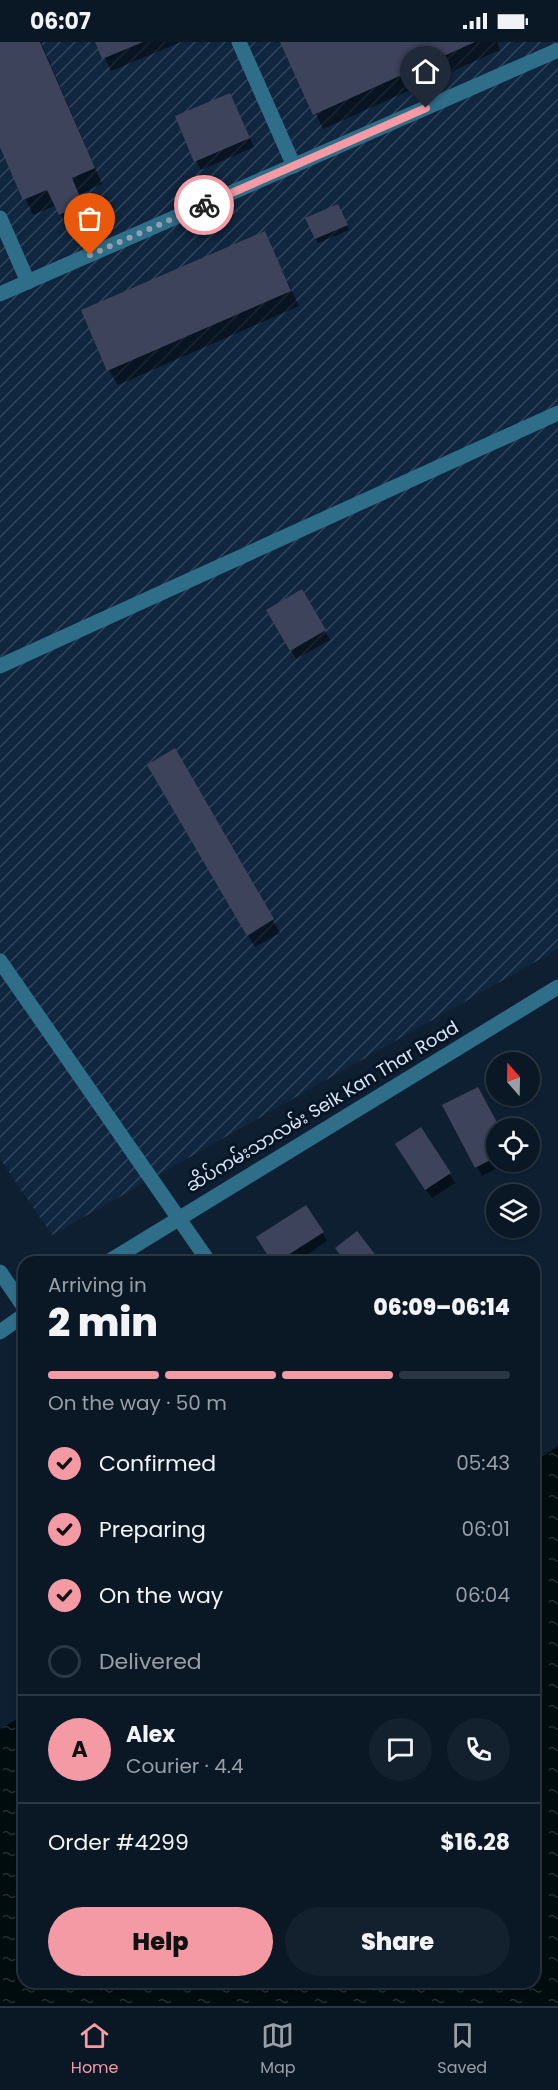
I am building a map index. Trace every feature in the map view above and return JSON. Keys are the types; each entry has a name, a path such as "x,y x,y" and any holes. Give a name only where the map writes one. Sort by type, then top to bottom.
{"street":[{"path":"239,42 294,166"},
{"path":"0,294 557,49"},
{"path":"0,218 28,282"},
{"path":"0,666 558,413"},
{"path":"0,961 205,1256"},
{"name":"ဆိပ်ကမ်းသာလမ်း Seik Kan Thar Road","path":"117,1256 177,1217 558,987"},
{"path":"0,1272 18,1298"},
{"path":"0,1332 18,1319"}],"shaded area":[{"path":"0,42 558,42 558,949 52,1235 0,1159"}],"water":[{"path":"558,1446 558,2006 0,2006 0,1729 18,1718 18,1988 540,1988 540,1458"}],"building":[{"path":"0,42 40,42 95,168 72,178 83,204 59,215 47,190 23,200 0,147"},
{"path":"95,42 143,42 102,59"},
{"path":"280,42 475,42 313,115"},
{"path":"230,93 250,138 194,162 175,116"},
{"path":"338,204 348,225 315,239 305,218"},
{"path":"265,231 291,291 107,371 81,310"},
{"path":"302,589 326,630 290,651 266,610"},
{"path":"175,748 274,919 247,936 147,765"},
{"path":"478,1087 486,1106 495,1118 486,1118 486,1162 475,1168 442,1105"},
{"path":"421,1127 451,1173 425,1190 395,1144"},
{"path":"306,1205 324,1232 286,1256 268,1256 256,1237"},
{"path":"357,1231 376,1256 341,1256 335,1248"}],"way so far":[{"path":"90,255 204,205"}],"route":[{"path":"204,205 426,108"}]}
